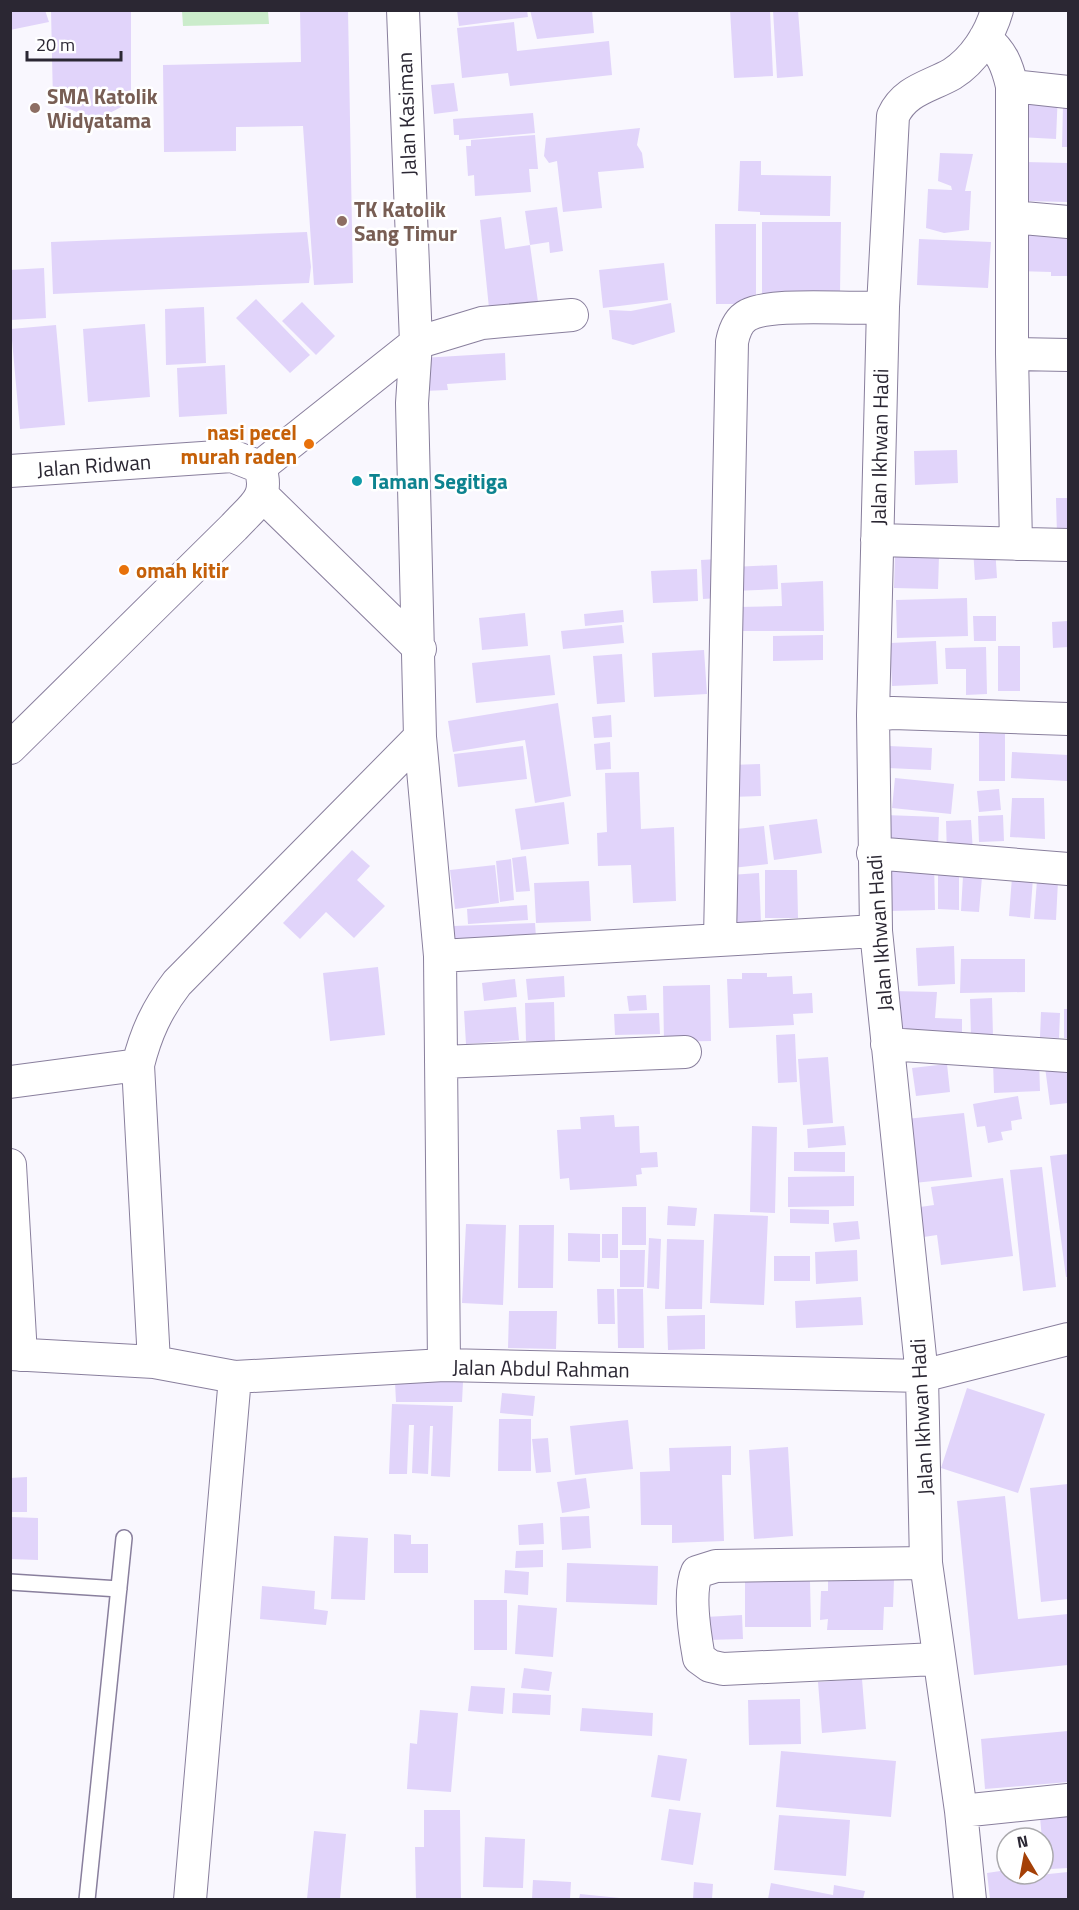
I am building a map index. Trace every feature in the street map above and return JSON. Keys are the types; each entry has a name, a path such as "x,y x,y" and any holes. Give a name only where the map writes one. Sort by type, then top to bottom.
{"street":[{"name":"Jalan Kasiman","path":"403,10 416,343 412,403 420,649 420,737 440,956 444,1365"},
{"path":"991,24 998,48 1007,64 1012,86 1012,354 1016,544"},
{"name":"Jalan Ikhwan Hadi","path":"970,1899 961,1811 926,1563 922,1376 876,931 873,853 873,715 883,307 893,116 900,101 954,72 980,48 991,24"},
{"path":"1012,86 1068,92"},
{"path":"1012,217 1068,222"},
{"path":"720,939 735,329 747,315 768,309 883,307"},
{"path":"10,748 257,475 416,343 482,323 572,315"},
{"path":"1012,354 1068,355"},
{"name":"Jalan Ridwan","path":"10,471 232,456 257,475"},
{"path":"257,475 420,649"},
{"path":"877,540 1068,545"},
{"path":"873,715 893,713 1068,719"},
{"path":"154,1362 138,1065 145,1037 158,1007 177,983 420,737"},
{"path":"873,853 1068,869"},
{"path":"440,956 876,931"},
{"path":"887,1044 1068,1056"},
{"path":"441,1062 685,1052"},
{"path":"10,1082 138,1065"},
{"path":"10,1165 16,1354"},
{"name":"Jalan Abdul Rahman","path":"16,1354 154,1362 235,1377 444,1365 922,1376 1068,1339"},
{"path":"190,1899 235,1377"},
{"path":"926,1563 716,1566 705,1569 697,1572 693,1581 696,1641 699,1658 710,1666 723,1669 936,1659 939,1663"},
{"path":"961,1811 1068,1800"}],"lane":[{"path":"87,1899 123,1538"},
{"path":"10,1582 119,1589"}],"green space":[{"path":"182,11 268,11 269,24 183,26"}],"building":[{"path":"10,10 45,10 49,22 10,30"},
{"path":"51,10 131,10 131,102 96,120 53,102"},
{"path":"300,10 348,10 353,283 314,285 303,126 236,127 236,151 164,152 163,65 301,62"},
{"path":"457,10 527,10 528,17 459,26"},
{"path":"530,10 592,10 594,33 537,39"},
{"path":"730,10 770,10 773,76 734,78"},
{"path":"773,10 798,10 803,76 777,78"},
{"path":"514,22 517,51 609,41 612,75 510,86 508,73 462,78 457,28"},
{"path":"454,83 458,111 434,114 431,85"},
{"path":"1020,91 1058,92 1056,139 1019,137"},
{"path":"1063,106 1068,106 1068,147 1062,147"},
{"path":"533,113 535,133 459,140 459,135 454,135 453,119"},
{"path":"640,128 637,145 642,153 644,168 598,172 602,208 563,212 557,161 549,163 544,156 546,138"},
{"path":"535,135 538,169 529,169 531,192 475,196 474,175 468,176 466,146 471,146 471,140"},
{"path":"940,153 973,154 965,191 971,191 969,230 944,233 926,228 928,189 952,190 951,186 938,181"},
{"path":"740,161 761,161 761,175 831,176 830,216 760,215 760,212 738,211"},
{"path":"1025,162 1068,163 1068,202 1024,201"},
{"path":"557,207 563,251 550,253 549,242 530,245 525,211"},
{"path":"501,217 505,249 530,245 538,302 528,303 529,309 489,308 480,220"},
{"path":"762,222 841,222 840,295 762,294"},
{"path":"715,224 756,224 756,304 716,304"},
{"path":"1014,226 1068,226 1068,276 1051,276 1051,272 1013,271"},
{"path":"307,232 311,267 309,283 53,294 51,242"},
{"path":"919,239 991,242 988,288 917,285"},
{"path":"664,263 668,300 603,308 599,270"},
{"path":"44,268 46,318 10,320 10,270"},
{"path":"256,299 310,355 290,373 236,318"},
{"path":"302,302 335,336 316,355 282,321"},
{"path":"671,303 675,332 633,345 612,339 609,310 631,311"},
{"path":"204,307 206,363 166,365 165,309"},
{"path":"145,324 150,397 88,402 83,329"},
{"path":"56,325 65,425 20,429 11,329"},
{"path":"505,353 506,380 447,384 448,390 424,391 422,358"},
{"path":"225,365 227,414 179,417 177,368"},
{"path":"957,450 958,483 915,485 914,451"},
{"path":"1056,498 1068,498 1068,535 1057,535"},
{"path":"995,547 997,578 975,580 973,548"},
{"path":"895,555 939,556 938,589 894,588"},
{"path":"717,559 719,598 703,599 701,560"},
{"path":"777,565 778,589 734,591 732,567"},
{"path":"697,569 698,601 653,603 651,571"},
{"path":"823,581 824,631 739,631 738,607 782,606 781,583"},
{"path":"967,598 968,636 897,638 896,600"},
{"path":"623,610 624,622 585,626 584,614"},
{"path":"525,613 528,646 482,650 479,618"},
{"path":"973,616 996,616 996,641 974,641"},
{"path":"1068,621 1068,647 1053,648 1052,622"},
{"path":"622,625 624,643 563,649 561,631"},
{"path":"823,635 823,660 773,661 773,636"},
{"path":"936,641 938,684 892,686 890,643"},
{"path":"998,646 1020,646 1020,691 998,691"},
{"path":"986,647 987,694 966,695 966,669 946,669 945,648"},
{"path":"704,650 707,694 654,697 652,653"},
{"path":"622,654 625,702 597,704 593,656"},
{"path":"550,655 555,695 476,703 472,663"},
{"path":"558,703 571,796 535,803 525,740 453,752 448,721"},
{"path":"611,715 612,737 594,738 592,717"},
{"path":"979,733 1005,734 1005,781 979,781"},
{"path":"610,742 611,769 596,770 594,744"},
{"path":"523,746 527,779 458,787 454,754"},
{"path":"889,746 932,748 931,770 888,768"},
{"path":"1012,752 1068,755 1067,781 1011,778"},
{"path":"760,764 761,796 731,797 730,765"},
{"path":"639,772 641,829 674,827 676,901 633,903 631,865 598,866 597,833 607,832 605,773"},
{"path":"895,778 954,784 951,814 892,808"},
{"path":"999,789 1001,810 979,812 977,791"},
{"path":"1012,798 1044,798 1045,839 1010,837"},
{"path":"564,802 569,844 521,850 515,809"},
{"path":"885,815 939,817 938,849 883,848"},
{"path":"1003,815 1004,841 979,842 978,816"},
{"path":"817,819 822,853 774,860 769,825"},
{"path":"971,820 973,853 947,855 946,821"},
{"path":"764,826 768,864 732,868 727,830"},
{"path":"352,850 370,866 357,880 385,906 354,938 326,912 300,939 283,923"},
{"path":"526,856 530,891 516,892 512,858"},
{"path":"511,859 514,900 500,902 496,861"},
{"path":"887,860 934,860 935,910 888,911"},
{"path":"495,865 499,903 455,909 450,870"},
{"path":"938,865 959,865 959,910 938,909"},
{"path":"765,870 797,870 798,918 765,918"},
{"path":"759,873 761,922 731,923 730,875"},
{"path":"963,876 982,877 979,912 961,911"},
{"path":"1012,877 1033,878 1030,918 1009,916"},
{"path":"1037,880 1058,881 1056,920 1034,919"},
{"path":"589,881 591,921 536,923 534,883"},
{"path":"527,905 528,920 468,924 467,909"},
{"path":"535,923 536,937 453,941 453,926"},
{"path":"954,946 955,984 918,986 916,948"},
{"path":"961,959 1025,959 1025,992 960,993"},
{"path":"378,967 385,1035 330,1041 323,973"},
{"path":"742,973 767,973 767,977 792,976 793,994 812,993 813,1013 793,1014 794,1025 729,1028 727,979 742,979"},
{"path":"564,976 565,997 528,1000 526,979"},
{"path":"515,979 517,997 484,1001 482,983"},
{"path":"710,985 711,1041 664,1042 663,986"},
{"path":"892,991 937,992 935,1018 962,1019 962,1041 918,1040 893,1027"},
{"path":"646,995 647,1010 629,1011 627,996"},
{"path":"992,998 993,1036 971,1036 970,999"},
{"path":"554,1002 555,1041 526,1041 525,1003"},
{"path":"516,1007 519,1040 466,1044 464,1011"},
{"path":"1064,1009 1068,1009 1068,1038 1064,1038"},
{"path":"1041,1012 1060,1013 1059,1038 1040,1037"},
{"path":"659,1013 660,1034 615,1035 614,1014"},
{"path":"795,1034 797,1082 778,1083 776,1035"},
{"path":"828,1057 833,1123 803,1125 798,1059"},
{"path":"1039,1059 1040,1091 994,1093 993,1062"},
{"path":"947,1064 950,1092 916,1096 912,1068"},
{"path":"1068,1064 1068,1103 1050,1105 1045,1067"},
{"path":"1018,1096 1022,1119 1011,1121 1012,1130 1001,1132 1003,1140 988,1143 985,1126 977,1127 973,1104"},
{"path":"964,1113 972,1177 914,1183 906,1119"},
{"path":"614,1115 615,1127 639,1126 640,1153 657,1152 658,1167 641,1168 642,1174 636,1175 637,1186 570,1190 569,1178 560,1179 557,1130 581,1129 580,1117"},
{"path":"752,1126 777,1127 775,1213 750,1212"},
{"path":"844,1126 846,1145 808,1148 807,1129"},
{"path":"794,1152 845,1152 845,1172 794,1171"},
{"path":"1068,1154 1068,1277 1066,1277 1050,1156"},
{"path":"1042,1167 1056,1287 1023,1291 1010,1170"},
{"path":"854,1176 854,1206 788,1207 788,1177"},
{"path":"1003,1178 1013,1256 941,1265 937,1235 917,1238 913,1208 934,1205 931,1187"},
{"path":"668,1206 697,1208 695,1226 667,1225"},
{"path":"622,1207 646,1207 646,1245 622,1245"},
{"path":"790,1209 829,1210 829,1224 790,1223"},
{"path":"714,1214 768,1216 764,1305 710,1303"},
{"path":"858,1221 860,1239 835,1242 833,1223"},
{"path":"466,1224 506,1225 503,1305 462,1303"},
{"path":"519,1225 554,1225 553,1288 518,1288"},
{"path":"568,1233 600,1234 600,1262 568,1261"},
{"path":"602,1234 618,1234 618,1258 602,1258"},
{"path":"649,1238 661,1239 659,1289 647,1288"},
{"path":"667,1239 704,1240 702,1309 665,1309"},
{"path":"620,1250 645,1250 644,1287 620,1287"},
{"path":"857,1250 858,1281 816,1284 815,1252"},
{"path":"774,1256 810,1256 810,1281 774,1281"},
{"path":"597,1289 614,1289 615,1324 598,1324"},
{"path":"617,1289 643,1289 644,1348 618,1348"},
{"path":"861,1297 863,1325 796,1328 795,1301"},
{"path":"509,1311 557,1311 556,1349 508,1348"},
{"path":"705,1315 705,1349 668,1350 667,1316"},
{"path":"395,1382 463,1382 462,1402 396,1402"},
{"path":"967,1388 1045,1414 1018,1493 941,1468"},
{"path":"502,1393 535,1396 533,1416 500,1413"},
{"path":"392,1404 453,1406 450,1477 431,1476 433,1426 430,1426 428,1474 412,1473 414,1425 409,1425 407,1474 389,1474"},
{"path":"499,1419 531,1419 531,1471 498,1471"},
{"path":"628,1420 633,1469 575,1475 570,1426"},
{"path":"548,1438 551,1472 536,1473 532,1439"},
{"path":"731,1446 731,1475 722,1475 724,1541 672,1543 672,1525 641,1525 640,1472 670,1471 669,1448"},
{"path":"788,1447 793,1536 754,1539 749,1450"},
{"path":"27,1477 27,1512 10,1512 10,1478"},
{"path":"586,1478 590,1508 562,1513 557,1482"},
{"path":"1068,1484 1068,1599 1041,1602 1030,1488"},
{"path":"1005,1496 1018,1619 1068,1614 1068,1665 974,1675 957,1501"},
{"path":"589,1516 591,1548 562,1550 560,1517"},
{"path":"10,1517 38,1518 38,1560 10,1559"},
{"path":"543,1523 544,1544 519,1545 518,1525"},
{"path":"394,1534 411,1535 411,1544 428,1544 428,1573 394,1573"},
{"path":"334,1536 368,1538 365,1600 331,1599"},
{"path":"543,1550 543,1567 515,1568 516,1551"},
{"path":"567,1563 658,1566 657,1605 566,1602"},
{"path":"505,1570 529,1572 528,1595 504,1593"},
{"path":"828,1579 894,1580 893,1607 884,1607 883,1630 827,1630 828,1619 820,1620 821,1591 828,1591"},
{"path":"745,1581 810,1581 811,1627 745,1627"},
{"path":"262,1586 315,1591 314,1609 328,1611 326,1625 260,1619"},
{"path":"474,1600 507,1600 507,1650 474,1650"},
{"path":"518,1605 557,1608 553,1657 515,1654"},
{"path":"742,1615 743,1639 706,1640 705,1617"},
{"path":"524,1668 552,1672 549,1691 521,1688"},
{"path":"862,1679 866,1729 822,1733 818,1682"},
{"path":"471,1686 505,1688 503,1714 468,1711"},
{"path":"513,1693 551,1695 550,1715 512,1713"},
{"path":"800,1699 801,1744 749,1745 748,1700"},
{"path":"582,1708 653,1713 652,1736 580,1731"},
{"path":"420,1710 458,1713 451,1792 407,1789 410,1743 417,1744"},
{"path":"1068,1731 1068,1782 985,1789 981,1739"},
{"path":"781,1751 896,1761 891,1817 776,1807"},
{"path":"658,1755 687,1759 680,1801 651,1797"},
{"path":"1039,1806 1068,1807 1068,1868 1055,1869 1055,1826 1041,1826"},
{"path":"669,1809 701,1813 693,1865 661,1860"},
{"path":"424,1810 460,1810 461,1899 416,1899 415,1847 424,1847"},
{"path":"779,1815 850,1820 846,1876 774,1870"},
{"path":"314,1831 346,1834 340,1899 307,1899"},
{"path":"485,1837 525,1839 523,1888 483,1887"},
{"path":"995,1872 995,1886 1055,1886 1055,1873 1068,1872 1068,1899 990,1899 987,1873"},
{"path":"533,1880 571,1882 570,1899 532,1899"},
{"path":"694,1882 713,1884 712,1899 693,1899"},
{"path":"771,1883 833,1895 834,1885 865,1891 863,1899 768,1899"},
{"path":"580,1894 620,1898 620,1899 579,1899"}],"place":[{"name":"SMA Katolik Widyatama","path":"35,108"},
{"name":"TK Katolik Sang Timur","path":"342,221"},
{"name":"nasi pecel murah raden","path":"309,444"},
{"name":"Taman Segitiga","path":"357,481"},
{"name":"omah kitir","path":"124,570"}]}
